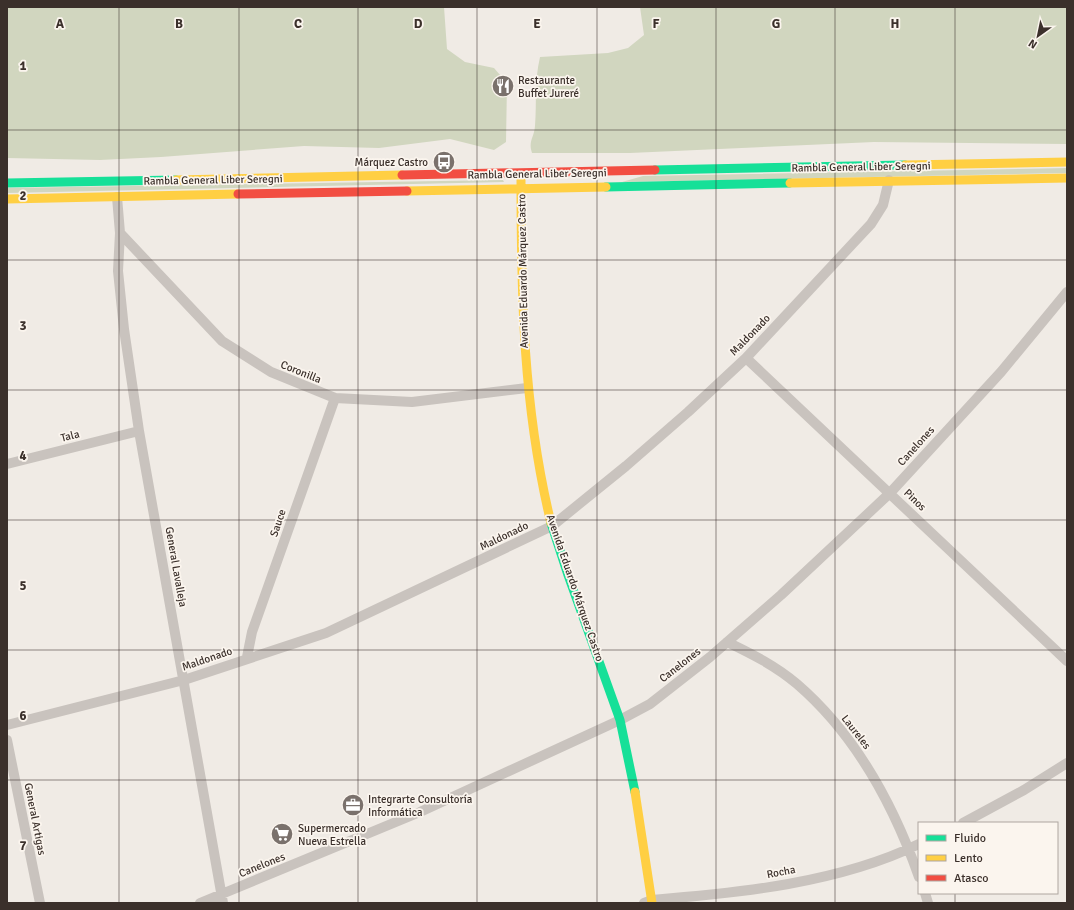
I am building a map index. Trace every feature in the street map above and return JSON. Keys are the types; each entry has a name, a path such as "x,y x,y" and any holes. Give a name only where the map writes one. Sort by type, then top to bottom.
{"main road":[{"name":"Rambla General Liber Seregni","path":"7,183 1067,162"},
{"name":"Avenida Eduardo Márquez Castro","path":"521,174 521,299 527,388 539,469 552,526 620,720 629,758 649,870 649,902"},
{"name":"Rambla General Liber Seregni","path":"7,199 889,180 1067,178"}],"street":[{"name":"Maldonado","path":"7,726 184,680 326,633 552,526 626,466 688,412 746,358 871,224 883,205 889,180"},
{"name":"General Lavalleja","path":"117,197 120,233 118,271 124,329 139,431 222,899"},
{"name":"Coronilla","path":"120,233 222,341 271,372 335,398 412,402 527,388"},
{"name":"Canelones","path":"200,903 222,899 420,812 620,720 650,704 727,642 890,493 1000,372 1067,292"},
{"name":"Pinos","path":"746,358 1067,661"},
{"name":"Sauce","path":"247,658 252,632 335,398"},
{"name":"Tala","path":"7,464 139,431"},
{"name":"Laureles","path":"727,642 770,664 797,684 821,706 862,759 883,792 909,849 918,874"},
{"name":"General Artigas","path":"7,740 40,903"},
{"path":"965,822 1024,790 1067,763"},
{"name":"Rocha","path":"649,902 721,894 791,883 860,867 918,844"}],"green space":[{"path":"7,7 444,7 447,49 465,62 494,68 507,83 506,142 494,150 450,139 379,148 304,146 100,160 7,158"},
{"path":"640,7 1067,7 1067,144 874,142 630,153 532,153 531,142 535,126 536,84 540,57 608,53 628,48 644,35"},
{"path":"1067,168 1067,173 622,182 643,176"},
{"path":"503,180 504,182 7,193 7,188"}],"traffic: fast":[{"path":"655,170 905,165"},
{"path":"7,183 176,180"},
{"path":"606,187 790,183"},
{"path":"551,523 620,720 635,792"}],"traffic: slow":[{"path":"905,165 1067,162"},
{"path":"176,180 402,175"},
{"path":"521,178 523,308 529,394 534,437 551,523"},
{"path":"790,183 1067,178"},
{"path":"407,191 606,187"},
{"path":"7,199 238,194"},
{"path":"635,792 652,903"}],"traffic: jam":[{"path":"402,175 655,170"},
{"path":"238,194 407,191"}],"place":[{"name":"Restaurante Buffet Jureré","path":"503,86"},
{"name":"Márquez Castro","path":"444,162"},
{"name":"Integrarte Consultoría Informática","path":"353,805"},
{"name":"Supermercado Nueva Estrella","path":"282,834"}]}
